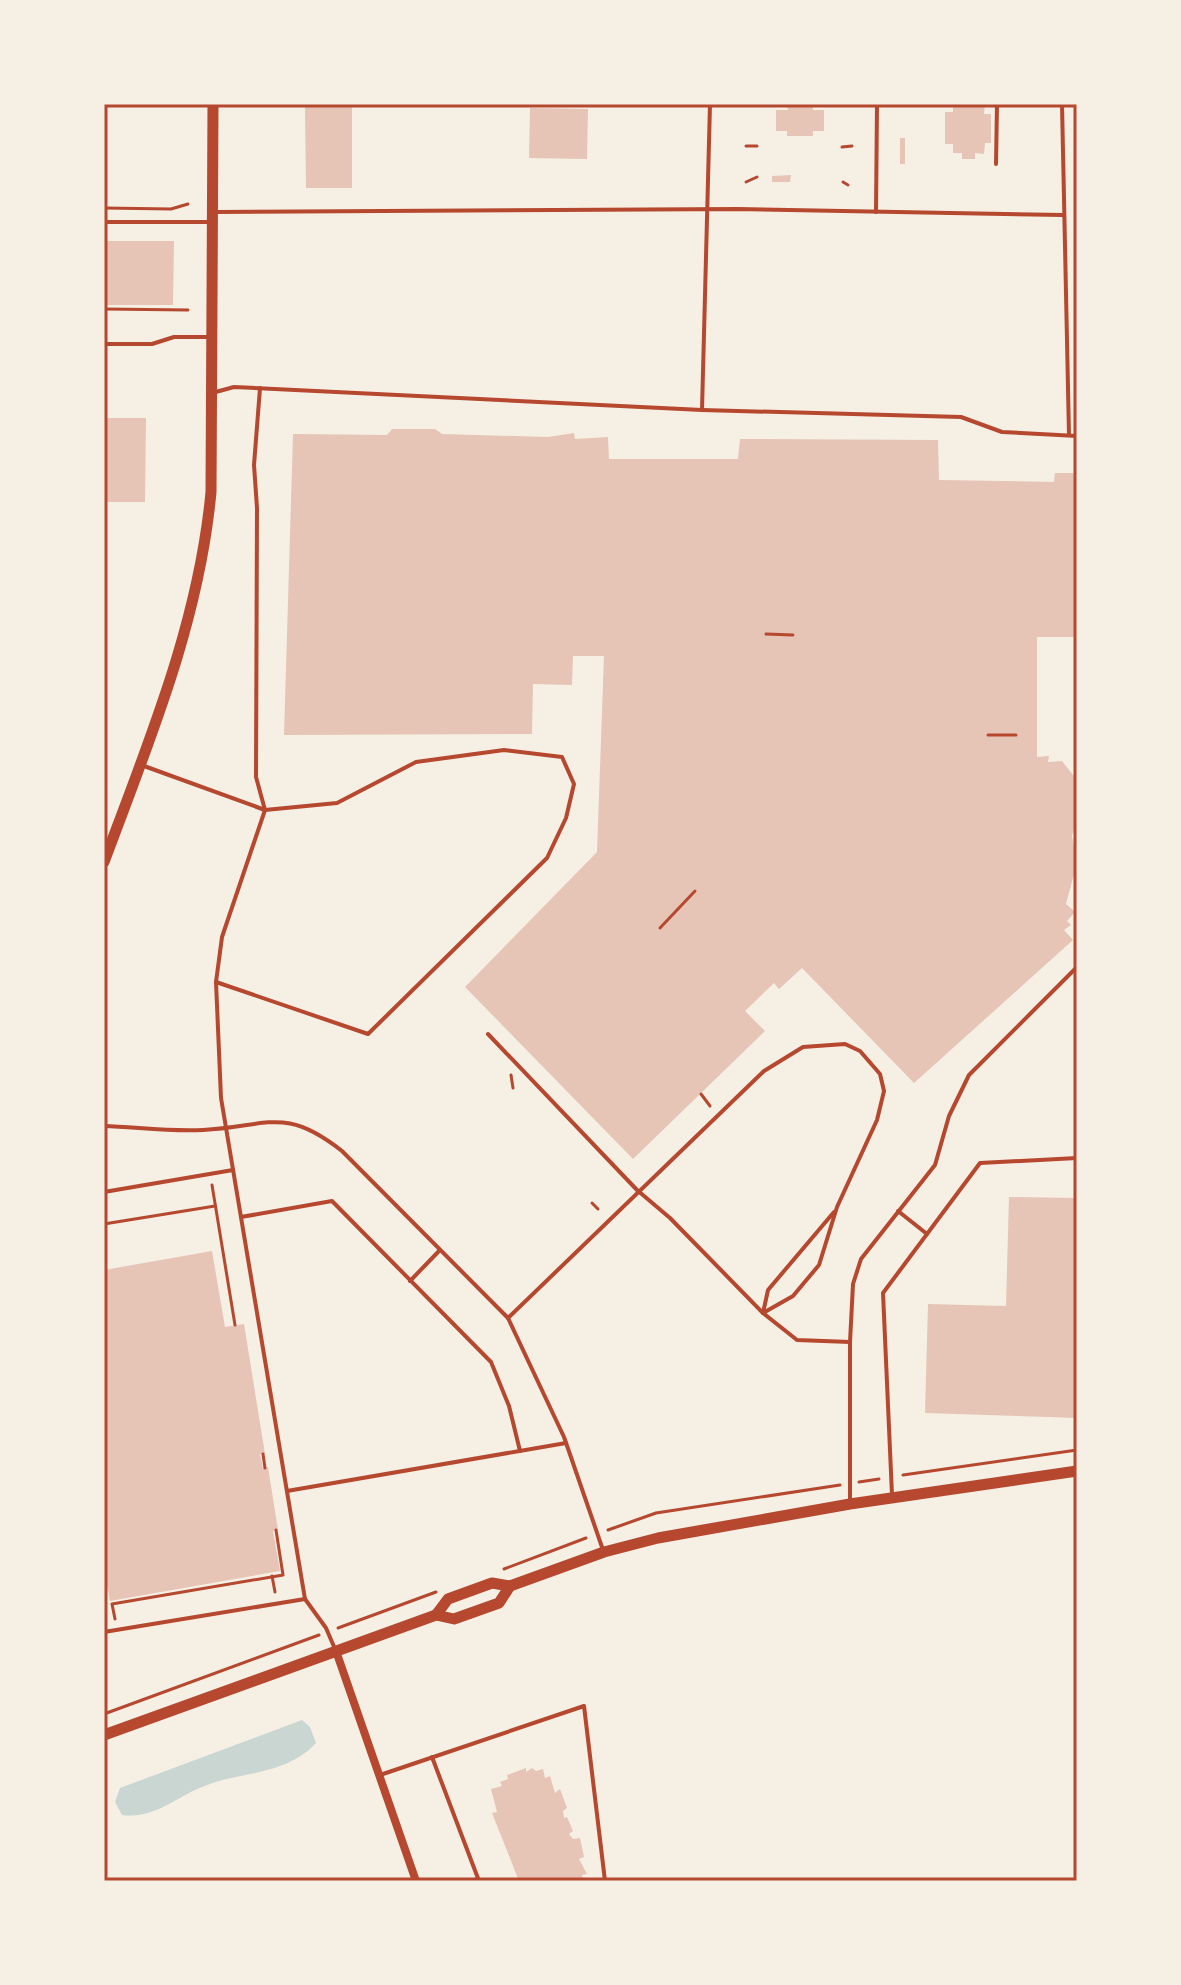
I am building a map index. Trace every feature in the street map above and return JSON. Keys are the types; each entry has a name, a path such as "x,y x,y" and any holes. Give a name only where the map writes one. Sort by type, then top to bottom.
{"street":[{"path":"104,862 186,634 199,581 211,492 213,104"},
{"path":"436,1615 448,1599 492,1583 510,1586 604,1552 658,1538 850,1504 1077,1471"},
{"path":"104,1735 436,1615 454,1619 499,1603 510,1586"},
{"path":"336,1651 416,1881"}],"lane":[{"path":"702,410 710,104"},
{"path":"876,212 877,104"},
{"path":"996,164 997,104"},
{"path":"1062,104 1069,435"},
{"path":"104,222 213,217 709,210 1063,215"},
{"path":"1068,277 1077,278"},
{"path":"104,344 152,344 174,337 213,337"},
{"path":"212,393 234,387 702,410 961,417 1002,432 1077,436"},
{"path":"260,388 254,465 257,508 256,777 265,810 222,937 216,982 226,1126 305,1599 326,1628 336,1651"},
{"path":"141,764 265,810 337,803 416,762 504,750 562,757 574,784 566,818 547,858 368,1034 216,982"},
{"path":"850,1504 850,1342 853,1284 861,1259 935,1165 949,1116 969,1075 1077,967"},
{"path":"488,1034 637,1190 670,1218 763,1313 797,1340 850,1342"},
{"path":"508,1318 637,1190 764,1071 803,1047 845,1044 860,1051 880,1074 884,1091 877,1120 837,1207 819,1265 793,1296 763,1313"},
{"path":"104,1126 203,1130 288,1121 317,1132 342,1151 508,1318 566,1443 604,1552"},
{"path":"893,1498 883,1293 980,1163 1077,1158"},
{"path":"104,1192 233,1170"},
{"path":"241,1217 332,1201 491,1362 509,1406 520,1451"},
{"path":"763,1313 768,1290 806,1249 837,1207"},
{"path":"898,1211 927,1234"},
{"path":"410,1281 440,1250"},
{"path":"287,1491 566,1443"},
{"path":"104,1632 305,1599"},
{"path":"380,1775 584,1706 605,1881"},
{"path":"432,1757 479,1881"}],"path":[{"path":"746,146 757,146"},
{"path":"842,147 852,146"},
{"path":"746,182 757,177"},
{"path":"843,182 848,185"},
{"path":"104,208 171,209 188,204"},
{"path":"104,309 188,310"},
{"path":"766,634 793,635"},
{"path":"988,735 1016,735"},
{"path":"660,928 695,891"},
{"path":"511,1075 513,1088"},
{"path":"701,1094 710,1106"},
{"path":"211,1184 235,1325"},
{"path":"592,1203 598,1209"},
{"path":"104,1224 215,1206"},
{"path":"629,1523 656,1513 1077,1450"},
{"path":"263,1454 265,1468"},
{"path":"115,1620 112,1604 283,1575 276,1530"},
{"path":"272,1576 277,1604"},
{"path":"104,1714 306,1640"}],"shaded area":[{"path":"302,1720 310,1727 316,1743 291,1762 216,1782 144,1814 122,1815 115,1802 120,1788"}],"building":[{"path":"787,104 813,104 813,110 824,110 824,131 813,131 813,136 787,136 787,131 776,131 776,110 788,110"},
{"path":"953,104 985,104 984,114 991,114 991,143 985,143 984,154 975,153 975,159 962,159 962,153 953,153 953,144 945,144 945,112 953,112"},
{"path":"305,107 352,107 352,188 306,188"},
{"path":"530,108 588,109 587,159 529,158"},
{"path":"900,138 905,138 905,164 900,164"},
{"path":"791,175 790,182 772,182 772,176"},
{"path":"104,241 174,241 173,305 104,305"},
{"path":"104,418 146,418 145,502 104,502"},
{"path":"392,429 435,429 442,434 548,437 574,433 575,439 608,437 609,459 738,459 740,439 938,440 939,480 1054,482 1055,473 1077,473 1077,637 1037,637 1037,757 1049,756 1048,762 1062,761 1077,780 1076,822 1072,836 1077,863 1066,904 1075,912 1067,921 1071,925 1064,930 1073,940 914,1083 802,968 779,989 774,983 745,1011 765,1031 633,1159 465,987 597,852 604,656 573,656 572,685 533,684 532,734 284,735 293,434 387,435"},
{"path":"1009,1197 1077,1198 1077,1418 925,1413 928,1304 1006,1306"},
{"path":"212,1251 225,1327 244,1324 265,1454 260,1454 263,1468 268,1467 278,1530 273,1531 280,1571 110,1601 104,1568 104,1270"},
{"path":"526,1768 526,1772 532,1768 536,1771 543,1769 545,1778 550,1776 555,1793 560,1789 567,1808 563,1811 564,1818 567,1817 573,1831 569,1834 573,1839 580,1838 584,1857 579,1859 587,1874 582,1875 584,1881 519,1881 492,1813 497,1812 491,1789 502,1786 500,1782 508,1779 507,1775"}]}
